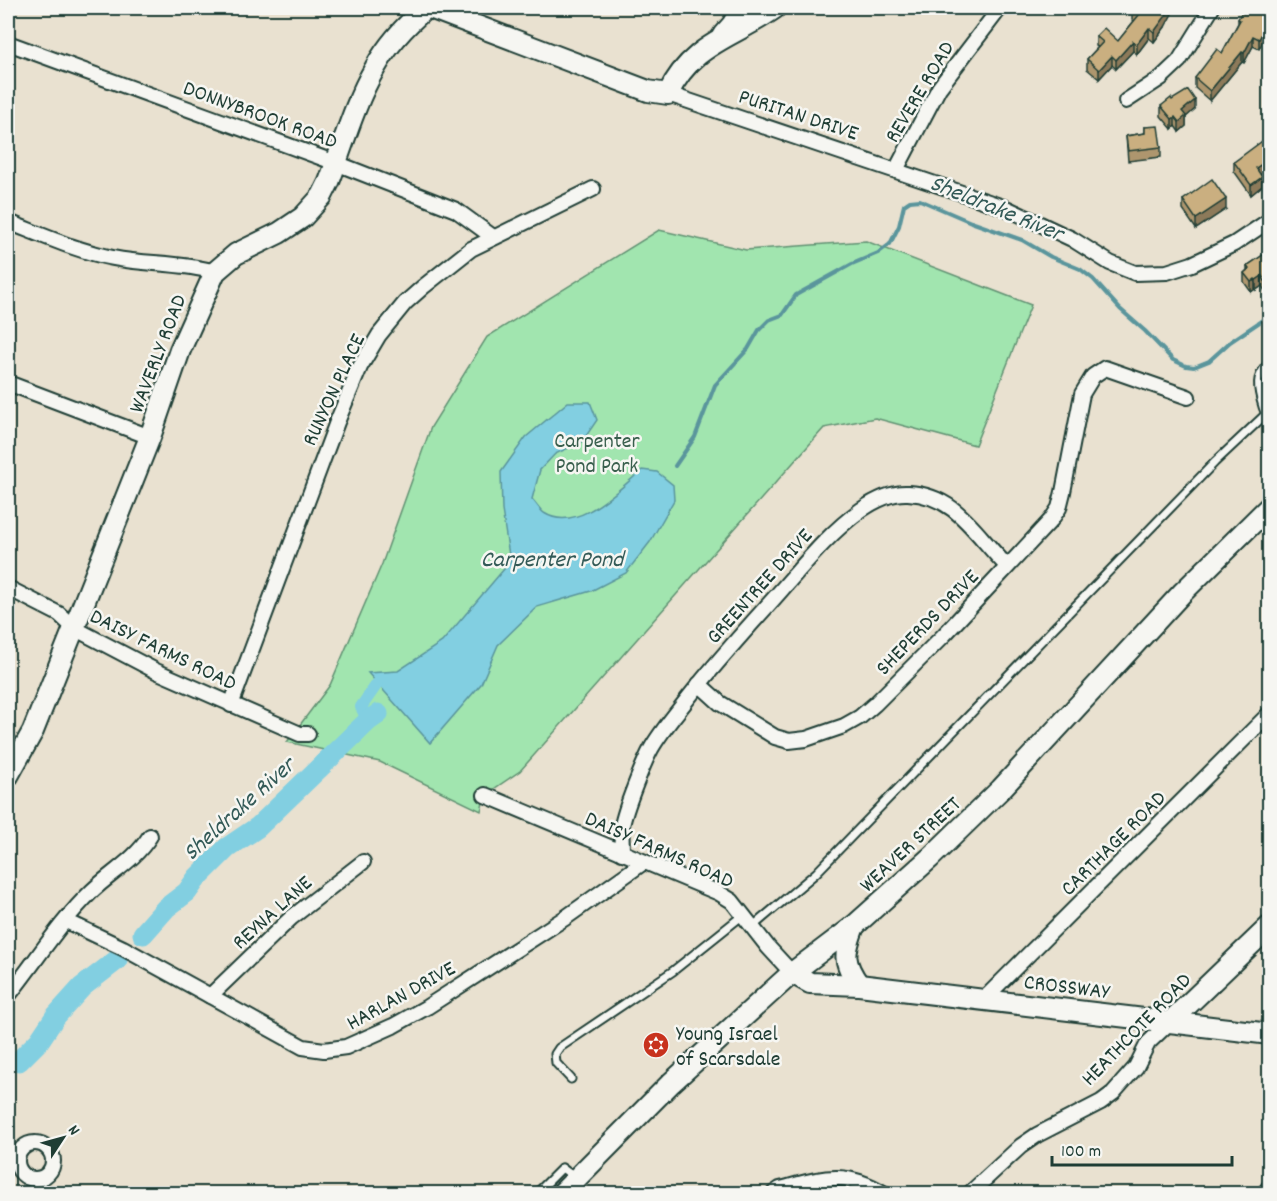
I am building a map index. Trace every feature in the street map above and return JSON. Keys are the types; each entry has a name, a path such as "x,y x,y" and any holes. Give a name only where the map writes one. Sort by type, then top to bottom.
{"street":[{"name":"PURITAN DRIVE","path":"428,8 648,91 668,94 1006,208 1065,235 1110,263 1135,273 1167,272 1192,264 1234,244 1269,220"},
{"name":"WAVERLY ROAD","path":"8,776 33,731 150,437 180,350 215,272 236,254 279,233 303,217 322,196 375,67 397,39 428,8"},
{"path":"721,38 742,8"},
{"path":"668,94 682,68 692,58 721,38 775,8"},
{"name":"REVERE ROAD","path":"896,170 939,88 1000,8"},
{"path":"1126,101 1161,78 1179,62 1212,8"},
{"name":"DONNYBROOK ROAD","path":"8,43 336,163 456,210 493,237"},
{"name":"RUNYON PLACE","path":"231,705 337,422 360,367 379,335 405,303 471,249 593,189"},
{"path":"8,222 84,250 113,258 191,266 215,272"},
{"name":"SHEPERDS DRIVE","path":"699,684 720,703 775,737 789,741 821,735 852,722 875,704 944,635 1007,566 1039,535 1059,508 1082,394 1093,376 1105,368 1188,397"},
{"path":"8,384 150,437"},
{"name":"GREENTREE DRIVE","path":"622,853 622,826 651,749 672,718 699,684 833,533 862,509 877,500 907,493 938,500 954,509 971,524 1007,566"},
{"name":"WEAVER STREET","path":"561,1194 671,1083 792,974 854,926 930,858 1001,789 1182,592 1269,506"},
{"name":"DAISY FARMS ROAD","path":"8,588 59,614 74,628 156,671 300,734 308,734"},
{"name":"CARTHAGE ROAD","path":"984,999 1269,712"},
{"name":"DAISY FARMS ROAD","path":"484,795 719,893 732,901 792,974"},
{"path":"8,996 93,890 126,864 150,837"},
{"name":"REYNA LANE","path":"210,996 291,918 363,862"},
{"name":"HARLAN DRIVE","path":"66,921 123,948 303,1047 324,1050 346,1047 428,1007 565,918 644,862"},
{"path":"854,926 846,949 846,958 849,970 859,985"},
{"name":"HEATHCOTE ROAD","path":"969,1194 1020,1146 1113,1094 1136,1066 1148,1043 1269,926"},
{"name":"CROSSWAY","path":"792,974 810,983 859,985 1269,1034"},
{"path":"774,1194 780,1189 827,1177 849,1178 868,1184 885,1194"},
{"path":"1264,1194 1269,1186"}],"lane":[{"path":"752,927 816,873 1215,462 1267,418 1258,381 1264,367 1269,363"},
{"path":"571,1079 556,1063 555,1054 559,1048 673,971 743,915"},
{"path":"536,1194 562,1168 576,1179"}],"green space":[{"name":"Carpenter Pond Park","path":"659,230 746,250 866,241 1031,305 975,445 875,418 824,428 520,771 485,795 481,811 380,762 287,742 330,685 382,564 431,427 487,337"}],"water":[{"name":"Carpenter Pond","path":"568,402 590,402 597,420 582,442 555,454 540,470 532,499 542,512 557,518 570,518 583,514 609,498 642,470 657,472 673,485 674,500 650,542 626,573 591,591 537,607 498,645 481,684 430,743 368,673 398,671 442,642 510,562 502,510 501,472 526,437"}],"building":[{"path":"1133,8 1170,8 1154,32 1149,28 1137,44 1133,41 1116,60 1112,56 1099,70 1087,59 1103,42 1096,36 1104,28 1118,41 1139,15"},
{"path":"1244,8 1269,8 1269,20 1259,39 1253,36 1244,53 1242,52 1210,91 1195,78 1217,49 1222,53"},
{"path":"1188,90 1195,100 1182,111 1186,116 1179,122 1175,117 1172,119 1161,106"},
{"path":"1158,126 1161,147 1128,151 1126,136 1145,133 1145,127"},
{"path":"1269,136 1269,159 1256,168 1262,177 1251,185 1234,162"},
{"path":"1212,179 1226,199 1196,219 1183,200"},
{"path":"1269,251 1269,281 1266,283 1262,276 1251,282 1244,273 1249,269 1247,266"}],"waterway":[{"name":"Sheldrake River","path":"675,466 695,437 715,385 748,349 759,330 769,320 782,315 796,295 852,264 878,253 890,244 899,226 904,205 910,201 920,200 971,222 1022,240 1051,257 1080,269 1093,279 1120,309 1173,360 1186,366 1194,367 1209,361 1230,342 1270,315"},
{"name":"Sheldrake River","path":"368,721 361,707 377,684"},
{"name":"Sheldrake River","path":"143,934 166,908 187,892 197,878 227,848 258,827 378,714"},
{"name":"Sheldrake River","path":"19,1061 39,1041 55,1017 82,987 117,960"}],"place":[{"name":"Young Israel of Scarsdale","path":"656,1045"}]}
